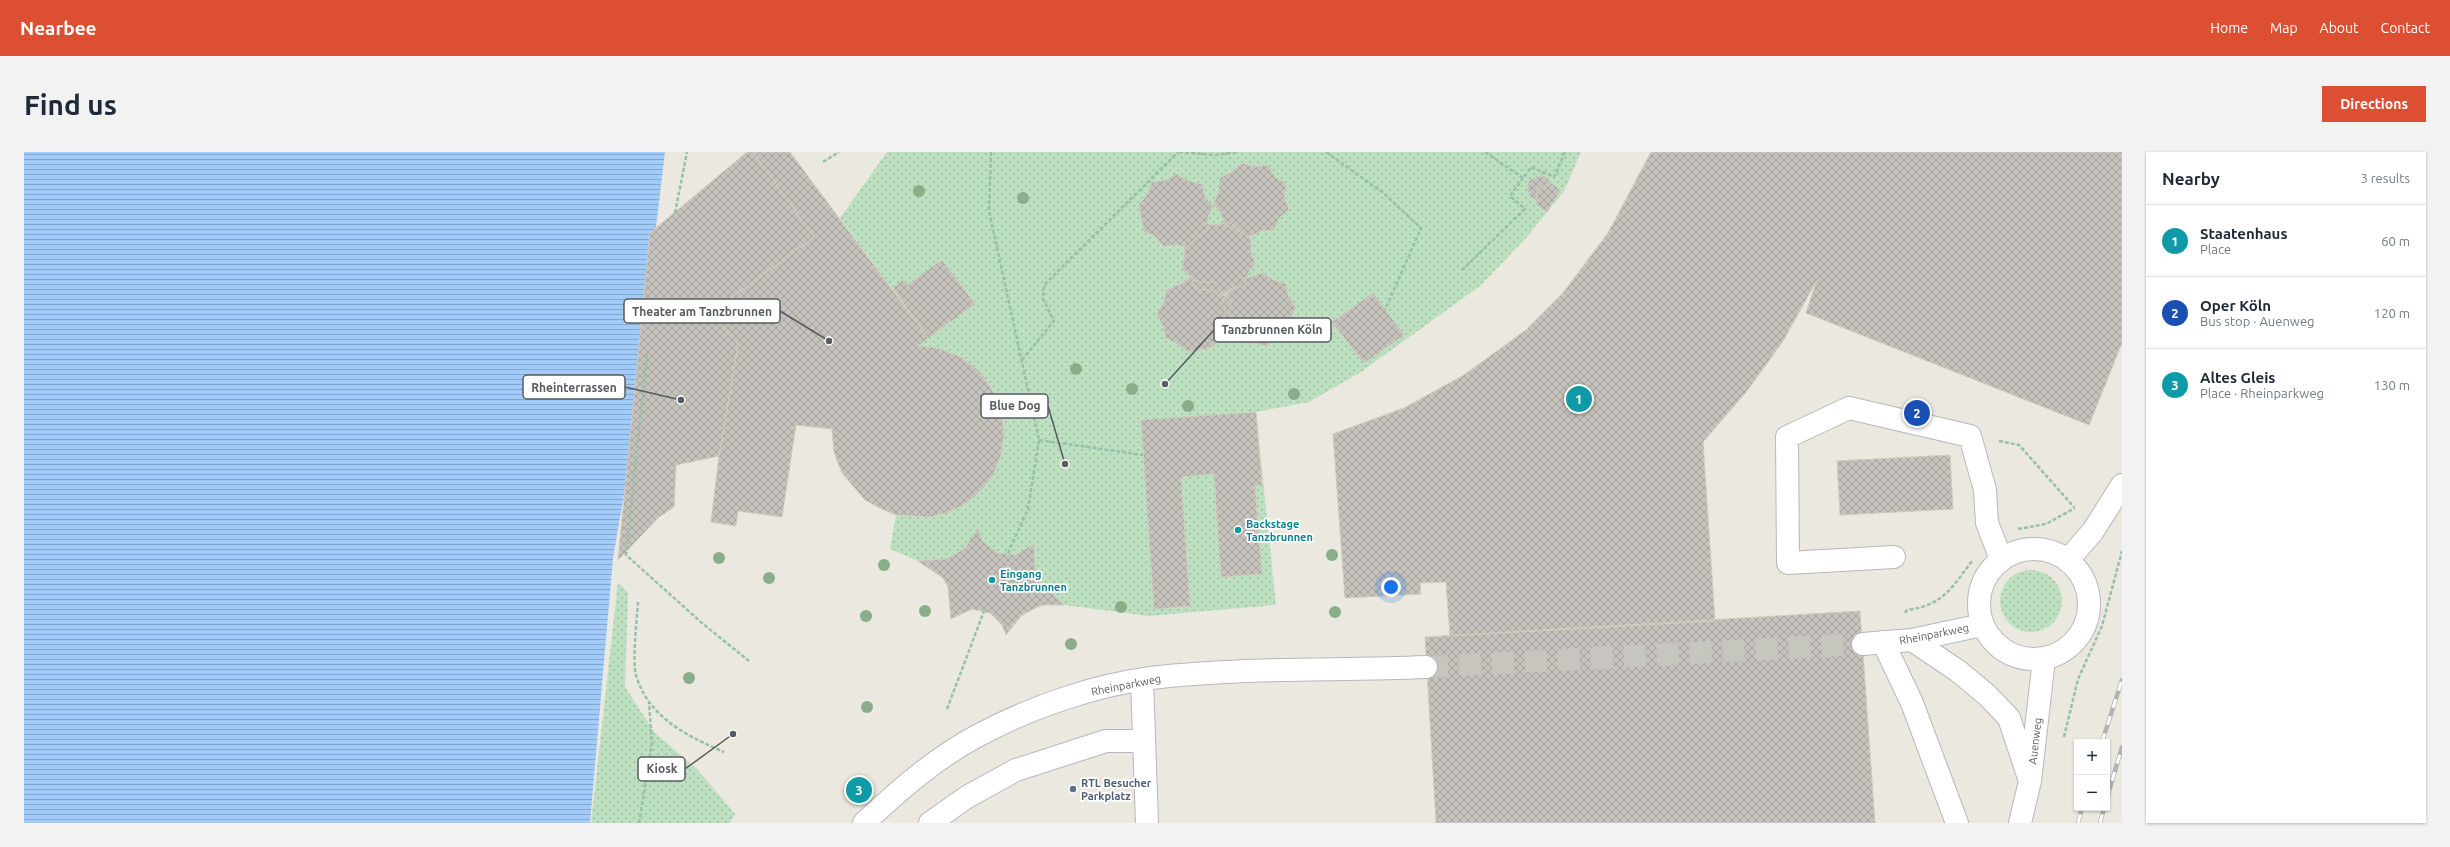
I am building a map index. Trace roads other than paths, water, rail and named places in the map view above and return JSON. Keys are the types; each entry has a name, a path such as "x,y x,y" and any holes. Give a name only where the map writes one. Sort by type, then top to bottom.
{"street":[{"path":"1894,557 1788,563 1787,437 1849,408 1970,436 1985,490 1987,523 2001,559"},
{"path":"2068,560 2093,531 2122,485"},
{"path":"2023,549 2046,550 2068,560 2081,573 2088,590 2090,608 2086,626 2076,642 2062,653 2044,659 2025,659 2007,653 1992,641 1982,625 1978,607 1980,589 1988,572 2001,559 2023,549"},
{"name":"Rheinparkweg","path":"1957,823 1912,703 1873,643 1912,640 1982,625"},
{"path":"1912,640 1958,670 1987,695 2009,718 2030,781"},
{"name":"Auenweg","path":"2020,823 2030,781 2044,659"},
{"name":"Rheinparkweg","path":"864,823 890,799 946,754 980,734 1039,708 1088,692 1142,680 1213,672 1426,667"},
{"path":"1142,680 1142,741 1147,823"},
{"path":"930,823 967,797 1016,770 1106,741 1142,741"}],"water":[{"path":"24,152 665,152 624,494 613,558 590,823 24,823"}],"tunnel":[{"path":"1426,667 1863,644"}],"railway":[{"path":"2103,739 2122,680"},
{"path":"2110,788 2122,747"},
{"path":"2078,823 2081,811"},
{"path":"2100,823 2103,811"}],"place":[{"name":"Theater am Tanzbrunnen","path":"829,341"},
{"name":"Tanzbrunnen Köln","path":"1165,384"},
{"name":"Staatenhaus","path":"1579,399"},
{"name":"Rheinterrassen","path":"681,400"},
{"name":"Oper Köln","path":"1917,413"},
{"name":"Blue Dog","path":"1065,464"},
{"name":"Backstage Tanzbrunnen","path":"1238,530"},
{"name":"Eingang Tanzbrunnen","path":"992,580"},
{"name":"Kiosk","path":"733,734"},
{"name":"RTL Besucher Parkplatz","path":"1073,789"},
{"name":"Altes Gleis","path":"859,790"}]}
